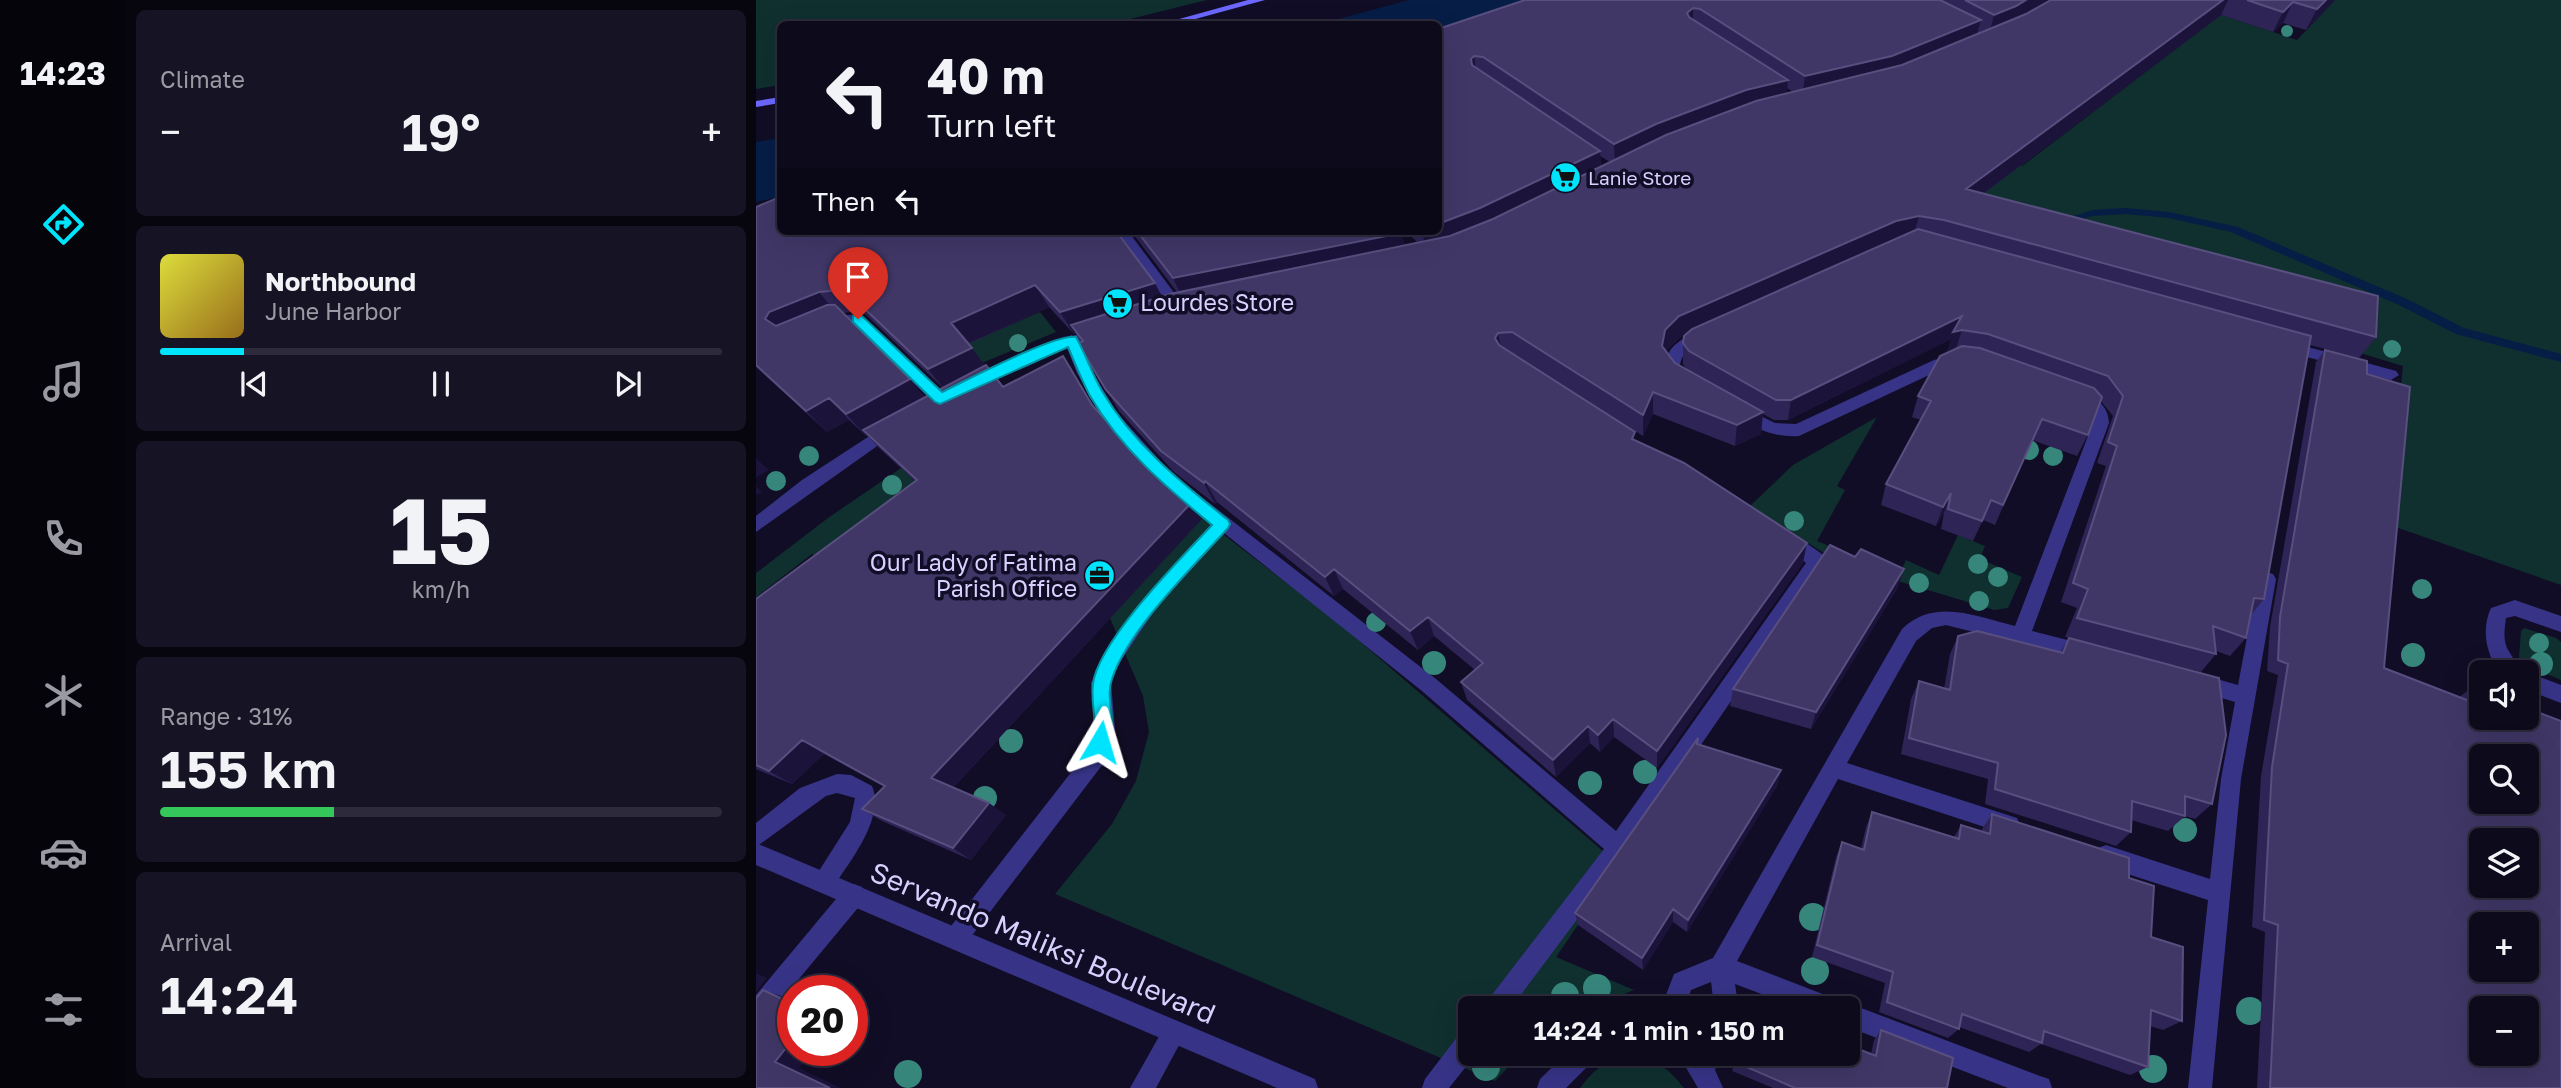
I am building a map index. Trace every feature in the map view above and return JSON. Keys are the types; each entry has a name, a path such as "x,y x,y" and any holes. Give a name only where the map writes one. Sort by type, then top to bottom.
{"main road":[{"path":"1179,21 1260,0"},
{"path":"756,104 777,100"}],"street":[{"path":"1124,235 1179,309"},
{"path":"815,331 843,319 858,319 944,397 1071,340 1112,328"},
{"path":"1692,384 1675,373 1672,366 1674,354 1685,344 1723,327"},
{"path":"1071,340 1097,395 1138,451 1166,478 1222,524 1336,609 1618,846"},
{"path":"2267,341 2307,359 2391,376"},
{"path":"1724,403 1767,427 1789,432 1800,430 1939,364 1955,359 1975,362"},
{"path":"2021,635 2101,423 2102,416 2098,408 2070,394"},
{"path":"756,525 808,485 906,419"},
{"path":"956,938 1096,757 1105,728 1101,683 1119,645 1151,602 1222,524"},
{"path":"1505,996 1618,846 1815,565 1816,559 1811,554 1765,524"},
{"path":"2200,1088 2231,779 2271,558"},
{"path":"2500,660 2495,650 2498,613 2515,608 2561,624"},
{"path":"1725,996 1721,967 1909,635 1917,626 1929,620 1946,617 2100,657"},
{"path":"2180,678 2246,696"},
{"path":"2539,686 2561,694"},
{"path":"1833,768 2026,830"},
{"path":"756,838 819,787 838,783 855,784 865,793 867,807 823,882"},
{"path":"2091,851 2220,893"},
{"name":"Servando Maliksi Boulevard","path":"756,854 1306,1088"},
{"path":"756,1013 854,895"},
{"path":"1677,996 1682,982 1721,967 1798,996"},
{"path":"1860,1020 2040,1088"},
{"path":"1142,1088 1174,1031"},
{"path":"1434,1088 1458,1057"},
{"path":"1549,1088 1570,1066"}],"green space":[{"path":"756,0 1207,0 1122,21 777,21 777,86 756,89"},
{"path":"2335,0 2561,0 2561,585 2387,524 2403,366 1959,211 1992,151 2022,166 2221,15 2297,40"},
{"path":"1040,312 1056,332 982,363 967,344"},
{"path":"1877,417 1837,486 1845,490 1817,541 1899,575 1906,560 1939,575 1958,535 1985,546 1980,559 2022,577 2008,608 1994,610 1855,568 1830,557 1750,506 1793,465"},
{"path":"901,468 985,546 837,568 812,554 756,597 756,573 828,518"},
{"path":"1189,508 1335,620 1619,865 1556,957 1634,990 1619,996 1458,996 1458,1065 1055,894 1112,824 1136,781 1149,732 1143,696 1110,618 1176,547"},
{"path":"2524,628 2561,642 2561,680 2539,671 2539,660 2520,660 2521,631"},
{"path":"1460,1066 1509,1066 1495,1081"},
{"path":"1602,1066 1661,1066 1684,1088 1580,1088"}],"water":[{"path":"1409,0 1553,0 1442,35 1442,21 1331,21"},
{"path":"777,138 777,198 756,202 756,142"}],"building":[{"path":"1525,0 1940,0 1981,20 1892,56 1805,76 1700,9 1693,8 1687,13 1689,17 1788,80 1746,90 1656,124 1614,144 1483,57 1474,56 1471,59 1472,65 1600,151 1480,208 1442,222 1442,28"},
{"path":"1965,0 2026,0 1994,15"},
{"path":"2051,0 2223,0 1966,189 2378,296 2376,337 1944,220 1919,216 1896,221 1679,316 1665,330 1662,346 1675,363 1763,412 1737,425 1653,392 1643,415 1512,332 1498,333 1495,338 1499,345 1635,432 1632,439 1684,463 1807,543 1657,751 1613,719 1598,735 1588,726 1553,760 1461,682 1483,663 1428,617 1410,631 1334,569 1325,577 1205,481 1204,483 1161,451 1106,390 1082,350 1079,343 1083,341 1071,325 1170,294 1450,236 1493,219 1666,135 1756,101 1902,65 2026,14"},
{"path":"2247,0 2326,0 2317,9 2293,2 2283,12"},
{"path":"777,198 777,235 1119,235 1155,283 1060,312 1035,285 951,323 972,348 928,369 847,292 819,292 769,312 765,319 776,326 827,305 835,305 910,379 846,414 829,398 806,411 756,365 756,207"},
{"path":"1918,229 2311,336 2264,599 2254,598 2246,638 2213,626 2216,654 2077,618 2088,589 2073,583 2117,446 2108,442 2123,396 2108,376 1988,334 1962,330 1953,332 1962,316 1791,400 1776,400 1689,351 1683,343 1684,336 1692,329"},
{"path":"1140,235 1392,235 1173,278"},
{"path":"1962,346 1980,348 2094,388 2102,397 2088,435 2042,419 2003,505 1991,500 1982,521 1948,509 1951,493 1943,507 1886,484 1931,401 1918,396 1940,356"},
{"path":"2325,350 2367,361 2367,374 2410,387 2384,668 2469,701 2469,730 2539,730 2539,713 2561,721 2561,1088 2270,1088 2278,925 2264,920 2272,767 2288,664 2278,660 2280,617"},
{"path":"1063,356 1092,405 1148,467 1192,502 931,778 989,803 953,848 862,809 885,786 802,740 769,771 756,765 756,599 917,480 863,430 986,365 1003,387"},
{"path":"1830,545 1855,557 1861,549 1904,569 1816,712 1733,689"},
{"path":"1977,631 2063,653 2069,638 2219,678 2226,735 2212,804 2185,796 2185,816 2132,801 2131,832 1995,789 1998,763 1909,738 1919,681 1950,690 1958,636"},
{"path":"1698,738 1697,744 1781,770 1688,920 1673,909 1642,958 1575,913"},
{"path":"1872,812 1959,839 1961,825 1990,834 1992,814 2129,858 2129,878 2154,886 2151,937 2183,947 2182,1021 2151,1010 2148,1067 2044,1031 2042,1043 1962,1014 1959,1029 1887,1002 1893,972 1817,945 1842,842 1864,850"},
{"path":"763,990 777,997 777,1066 783,1066 830,1088 756,1088 756,998"},
{"path":"1881,1030 1953,1058 1947,1088 1795,1088 1744,1066 1860,1066 1860,1050 1876,1056"}],"waterway":[{"path":"2059,222 2093,213 2126,211 2169,215 2234,229 2403,302 2460,331 2561,358"}],"place":[{"name":"Lanie Store","path":"1565,178"},
{"name":"Lourdes Store","path":"1117,303"},
{"name":"Our Lady of Fatima Parish Office","path":"1100,576"}],"route":[{"path":"858,319 940,399 1071,340 1097,395 1138,451 1222,524 1151,602 1110,661 1101,683 1105,728 1100,742"}]}
